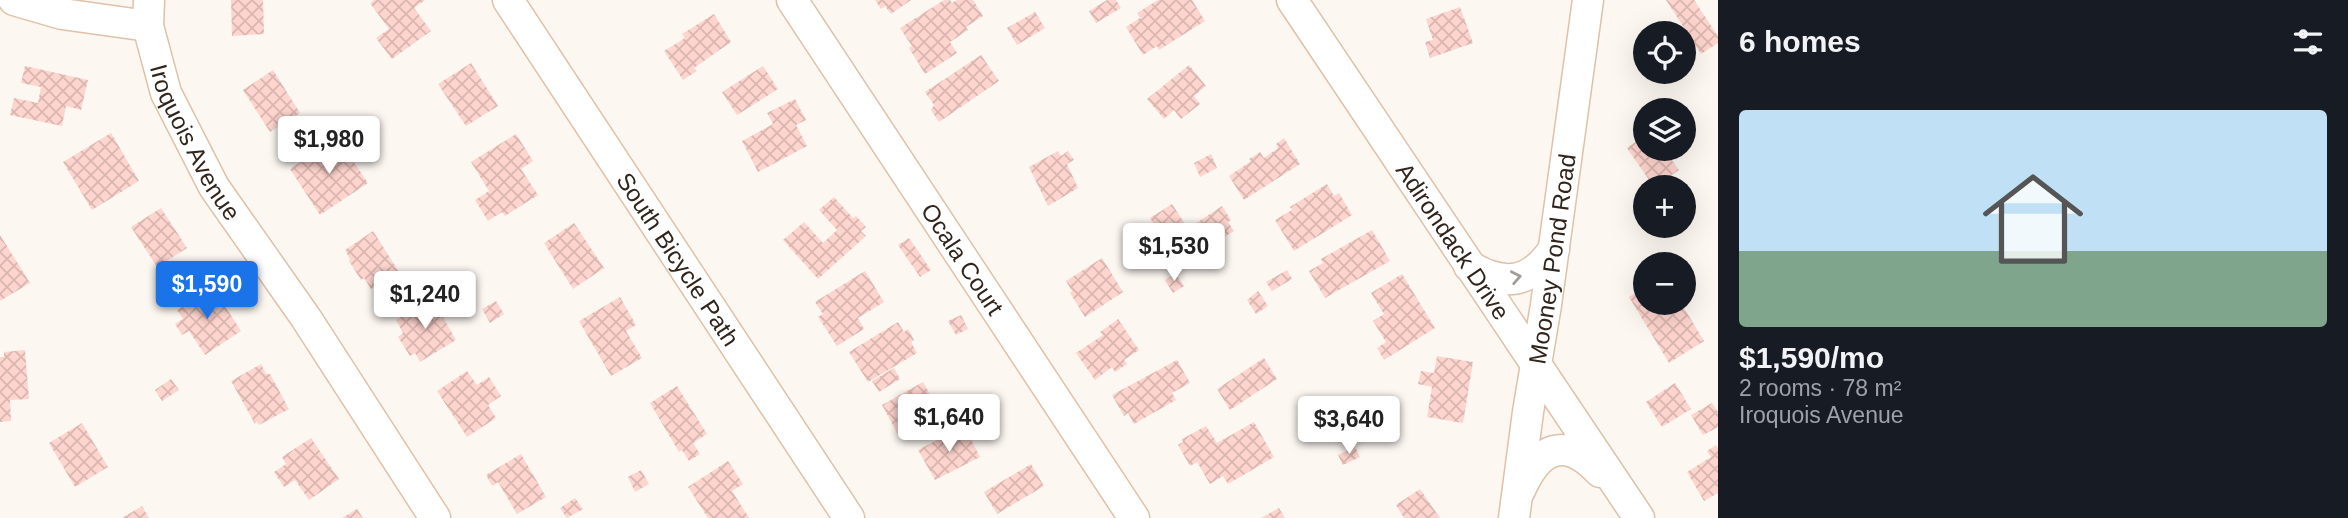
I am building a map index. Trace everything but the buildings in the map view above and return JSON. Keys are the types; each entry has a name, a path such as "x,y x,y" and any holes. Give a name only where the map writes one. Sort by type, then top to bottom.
{"street":[{"path":"14,0 62,14 148,13"},
{"name":"South Bicycle Path","path":"508,0 849,518"},
{"name":"Ocala Court","path":"792,0 1134,518"},
{"name":"Adirondack Drive","path":"1292,0 1632,509"},
{"name":"Mooney Pond Road","path":"1516,508 1588,0"},
{"name":"Iroquois Avenue","path":"148,13 166,93 214,187 306,318 435,518"},
{"path":"1469,266 1494,278 1516,279 1537,270 1554,249"},
{"path":"1516,508 1534,465 1554,450 1566,449 1579,453 1591,462 1632,509"}]}
